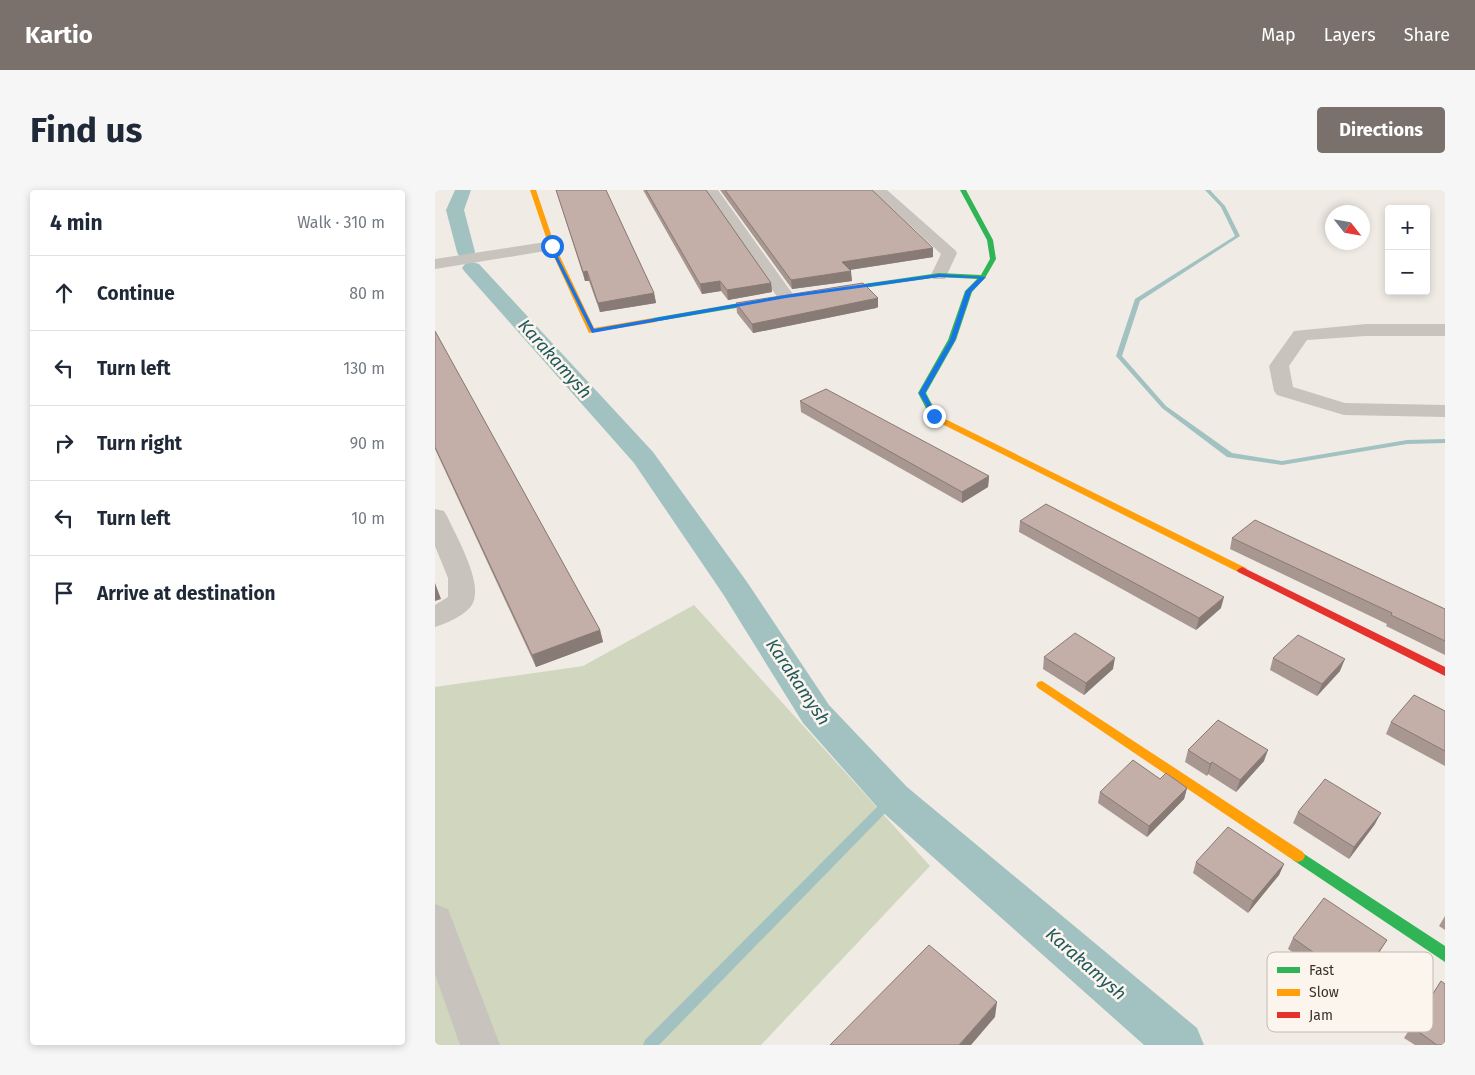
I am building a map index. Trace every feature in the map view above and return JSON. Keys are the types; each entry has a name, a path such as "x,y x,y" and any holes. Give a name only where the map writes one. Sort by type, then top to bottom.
{"street":[{"path":"533,190 552,246 592,331 790,296 711,190"},
{"path":"879,190 949,253 939,276"},
{"path":"963,190 990,240 993,259 983,277 969,291 952,340 922,393 934,416 1445,672"},
{"path":"435,264 552,246"},
{"path":"814,293 939,276 983,277"},
{"path":"1445,330 1366,330 1301,335 1279,366 1284,391 1344,409 1445,411"},
{"path":"435,516 461,578 461,601 435,618"},
{"path":"1042,685 1445,956"},
{"path":"435,921 480,1045"}],"green space":[{"path":"694,605 930,866 761,1045 435,1045 435,687 583,666"}],"building":[{"path":"556,190 606,190 654,293 598,303 587,271 583,272"},
{"path":"646,190 706,190 771,283 727,290 720,281 700,284"},
{"path":"725,190 872,190 933,248 842,262 851,271 791,280"},
{"path":"863,283 878,298 752,324 736,303"},
{"path":"435,331 600,630 532,655 435,447"},
{"path":"826,389 989,476 962,492 800,401"},
{"path":"1046,504 1224,597 1199,618 1020,521"},
{"path":"1255,520 1445,609 1445,641 1391,615 1392,613 1232,538"},
{"path":"1075,633 1115,658 1086,683 1044,657"},
{"path":"1298,635 1345,659 1322,684 1273,658"},
{"path":"1414,695 1445,711 1445,751 1391,722"},
{"path":"1218,720 1268,750 1240,780 1212,762 1210,764 1188,750"},
{"path":"1133,760 1160,779 1166,773 1187,788 1149,826 1100,792"},
{"path":"1325,779 1381,813 1354,847 1298,812"},
{"path":"1228,827 1284,864 1253,901 1196,862"},
{"path":"1324,898 1387,940 1379,952 1313,952 1293,938"},
{"path":"929,945 997,1002 959,1045 830,1045"},
{"path":"1441,981 1445,984 1445,1045 1437,1045 1419,1032 1433,1032 1433,994"}],"waterway":[{"path":"463,190 455,210 466,252"},
{"path":"1207,190 1223,206 1238,236 1137,300 1119,356 1164,407 1230,455 1282,463 1407,442 1445,441"},
{"name":"Karakamysh","path":"472,268 644,458 736,589 816,714 893,798 1180,1045"},
{"path":"650,1045 893,798"}],"traffic: fast":[{"path":"941,420 934,416 922,393 952,340 969,291 983,277 993,259 990,240 963,190"},
{"path":"829,291 939,275 983,277"},
{"path":"653,320 774,299"},
{"path":"1298,856 1445,955"}],"traffic: slow":[{"path":"533,190 552,246 592,331 653,320"},
{"path":"941,420 1242,570"},
{"path":"1042,685 1298,856"}],"traffic: jam":[{"path":"1242,570 1445,672"}],"route":[{"path":"552,246 592,331 786,297 939,276 983,277 969,291 952,340 922,393 934,416"}]}
